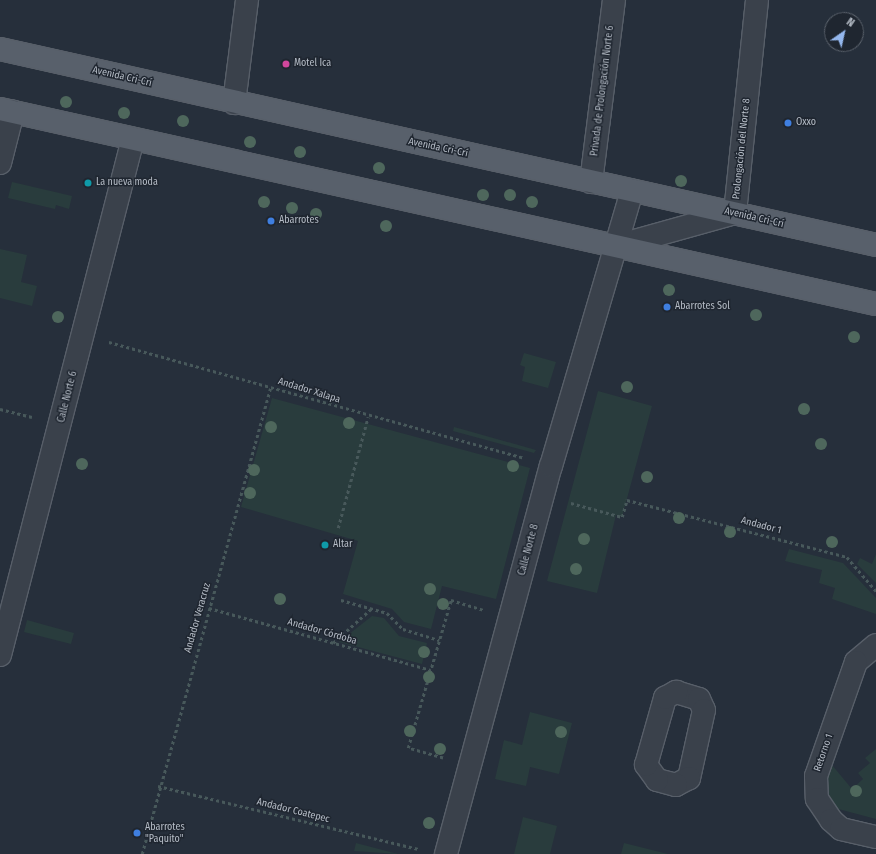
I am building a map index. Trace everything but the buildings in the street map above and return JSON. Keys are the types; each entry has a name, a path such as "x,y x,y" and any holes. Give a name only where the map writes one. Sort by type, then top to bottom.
{"main road":[{"name":"Avenida Cri-Crí","path":"0,49 234,103 876,245"},
{"path":"6,110 876,304"}],"street":[{"path":"234,103 248,0"},
{"name":"Privada de Prolongación Norte 6","path":"591,182 614,0"},
{"name":"Prolongación del Norte 8","path":"617,246 735,213 757,0"},
{"path":"0,163 6,110"},
{"name":"Calle Norte 6","path":"0,655 134,139"},
{"path":"617,246 632,191"},
{"name":"Calle Norte 8","path":"446,854 511,619 551,466 617,246"},
{"name":"Retorno 1","path":"876,646 856,662 816,776 817,799 831,820 841,829 876,837"}],"path":[{"name":"Andador Xalapa","path":"84,335 368,417 531,460"},
{"name":"Andador Veracruz","path":"142,854 158,786 270,388"},
{"path":"0,409 21,414"},
{"path":"338,528 368,417"},
{"name":"Andador 1","path":"568,502 622,517 627,500 847,558 876,591"},
{"path":"341,600 387,613 403,629 439,640"},
{"path":"470,765 408,748 451,600 511,619"},
{"name":"Andador Córdoba","path":"209,608 431,670"},
{"path":"333,643 371,609"},
{"name":"Andador Coatepec","path":"158,786 423,850"}],"shaded area":[{"path":"12,182 72,196 69,209 56,205 55,209 8,198"},
{"path":"0,249 27,255 21,282 37,286 32,306 0,298"},
{"path":"524,353 556,362 548,388 522,381 525,367 520,365"},
{"path":"598,391 652,406 622,517 616,515 597,593 547,581"},
{"path":"272,398 530,468 496,599 442,586 431,629 404,622 392,609 343,594 358,541 241,507"},
{"path":"454,427 536,450 534,453 453,431"},
{"path":"789,549 843,563 876,598 876,614 832,599 835,588 819,583 822,570 785,561"},
{"path":"876,554 876,583 857,564 860,558 872,564"},
{"path":"372,616 384,618 399,636 427,643 422,664 339,642"},
{"path":"27,620 74,633 71,644 24,632"},
{"path":"530,712 572,723 559,774 530,767 526,786 495,779 504,740 522,745"},
{"path":"876,749 876,819 827,806 822,775 832,765 852,789 863,779 858,773 870,763 865,758"},
{"path":"523,817 557,826 550,854 514,854"},
{"path":"356,843 398,854 354,851"},
{"path":"624,843 668,854 621,854"}],"place":[{"name":"Motel Ica","path":"286,64"},
{"name":"Oxxo","path":"788,123"},
{"name":"La nueva moda","path":"88,183"},
{"name":"Abarrotes","path":"271,221"},
{"name":"Abarrotes Sol","path":"667,307"},
{"name":"Altar","path":"325,545"},
{"name":"Abarrotes \"Paquito\"","path":"137,833"}]}
